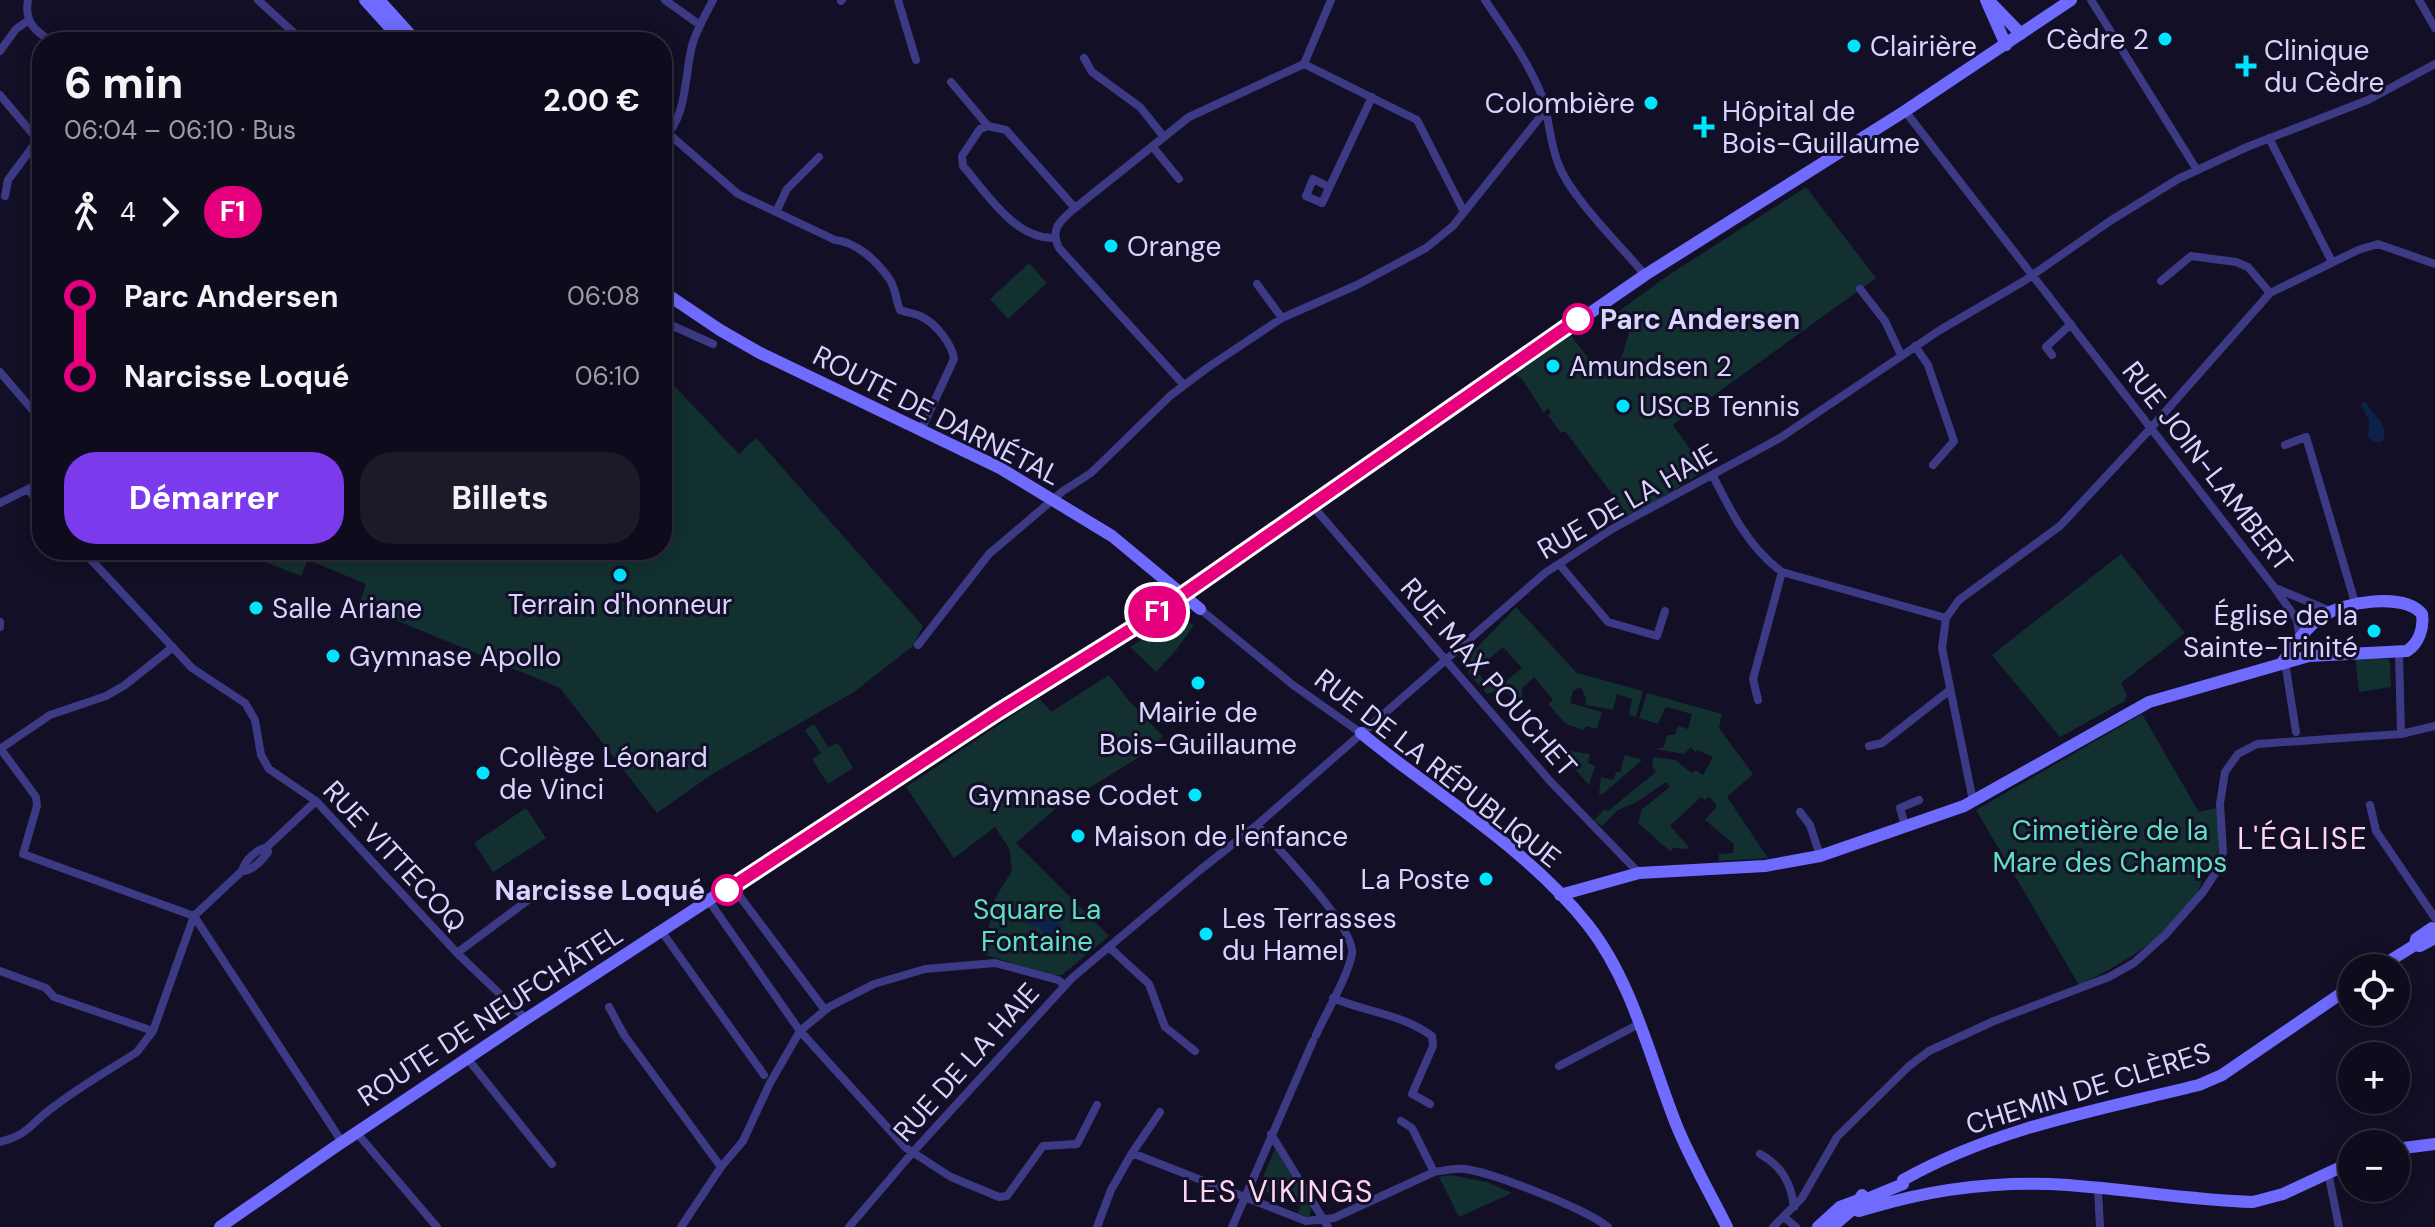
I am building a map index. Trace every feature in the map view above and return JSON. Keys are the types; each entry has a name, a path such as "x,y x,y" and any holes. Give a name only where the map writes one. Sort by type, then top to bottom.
{"main road":[{"path":"365,0 394,32"},
{"path":"379,0 408,32"},
{"path":"1987,0 2021,34"},
{"path":"1987,0 2006,45"},
{"name":"ROUTE DE NEUFCHÂTEL","path":"220,1227 526,1019 1183,594 1645,275 1905,111 2071,0"},
{"name":"ROUTE DE DARNÉTAL","path":"672,298 760,353 991,463 1112,536 1183,594"},
{"name":"RUE DE LA RÉPUBLIQUE","path":"1183,594 1200,609"},
{"path":"1560,895 1639,873 1765,866 1820,856 1973,801 2137,707 2309,656 2399,652 2412,648 2429,622 2416,607 2397,600 2382,600 2330,611 2315,622 2284,662"},
{"path":"2300,639 2303,650 2309,656"},
{"name":"RUE DE LA RÉPUBLIQUE","path":"1361,733 1486,829 1560,895 1587,924 1617,973 1678,1128 1727,1227"},
{"path":"2415,945 2416,939 2435,929"},
{"path":"2401,954 2435,938"},
{"name":"CHEMIN DE CLÈRES","path":"1832,1227 1862,1203 1903,1184 1903,1180 1993,1138 2211,1080 2338,996"},
{"path":"2410,1147 2435,1144"},
{"path":"1862,1203 1980,1186 2049,1184 2253,1202 2283,1194 2338,1168"},
{"path":"1903,1184 1913,1195"},
{"name":"CHEMIN DE CLÈRES","path":"1818,1227 1848,1202 1862,1203"}],"street":[{"path":"28,0 29,20 38,32"},
{"path":"258,0 293,32"},
{"path":"665,0 700,25"},
{"path":"672,125 682,107 692,44 713,0"},
{"path":"898,0 916,60"},
{"path":"1184,385 1059,248 1054,238 1060,221 1189,117 1304,64 1331,0"},
{"path":"1485,0 1532,74 1561,170 1577,194 1645,275"},
{"path":"2091,0 2197,170"},
{"path":"2419,0 2435,28"},
{"path":"0,51 16,29 29,20"},
{"path":"1084,58 1092,72 1140,107 1164,137"},
{"path":"1304,64 1417,120 1464,212"},
{"name":"RUE DE LA HAIE","path":"849,1227 1065,985 1212,859 1257,825 1513,599 1559,564 1612,529 1780,438 1915,346 2032,275 2110,221 2197,170 2368,100 2435,64"},
{"path":"951,82 988,126"},
{"path":"0,95 32,133"},
{"path":"1329,187 1372,97"},
{"path":"918,645 989,554 1067,487 1091,473 1196,375 1282,318 1357,285 1426,248 1453,226 1545,111"},
{"name":"RUE JOIN-LAMBERT","path":"1905,111 2274,587 2297,620 2300,639"},
{"path":"1054,238 1040,237 1011,221 963,166 962,156 980,129 988,126 1006,130 1075,208"},
{"path":"2269,138 2332,262"},
{"path":"672,142 738,194 835,240 849,241 861,249 891,281 900,310 926,320 953,349 954,359 921,430"},
{"path":"1152,146 1179,179"},
{"path":"5,196 8,180 32,152"},
{"path":"776,212 787,189 819,157"},
{"path":"1973,801 1942,648 1946,618 1959,600 2060,526 2270,293 2332,262 2378,244 2435,264"},
{"path":"2161,281 2191,256 2236,262 2248,267 2270,293"},
{"path":"1257,284 1282,318"},
{"path":"1860,289 1885,321 1901,355"},
{"path":"2052,355 2046,347 2071,324"},
{"path":"672,326 713,344"},
{"path":"1915,346 1928,365 1954,441 1933,465"},
{"path":"0,372 32,409"},
{"path":"2285,445 2306,437 2356,606"},
{"path":"1713,476 1750,542 1763,559 1782,572 1946,618"},
{"path":"0,503 32,487"},
{"path":"28,489 32,494"},
{"name":"RUE MAX POUCHET","path":"1311,504 1550,781 1639,873"},
{"name":"RUE VITTECOQ","path":"91,560 205,678 245,703 255,720 261,755 269,769 316,801 457,953 526,1019"},
{"path":"1559,564 1608,622 1657,636 1665,611"},
{"path":"1758,700 1753,679 1782,572"},
{"path":"2274,587 2330,611"},
{"name":"RUE DE LA RÉPUBLIQUE","path":"1200,609 1293,685 1361,733"},
{"path":"173,647 125,685 106,696 50,715 0,748 36,797 37,806 23,854 194,916 342,1142"},
{"path":"2399,652 2401,734"},
{"path":"2284,662 2296,732"},
{"path":"1869,746 1882,743 1950,690"},
{"path":"1773,1227 1802,1198 1837,1137 1909,1066 1929,1051 1994,1021 2109,977 2134,963 2165,935 2203,892 2219,863 2223,839 2221,786 2225,772 2238,754 2257,744 2401,734 2435,726"},
{"path":"1905,825 1900,808 1919,800"},
{"path":"0,1142 21,1136 48,1110 137,1052 153,1031 194,916 242,871 244,864 316,801"},
{"path":"2370,805 2376,831 2435,918"},
{"path":"1800,812 1810,825 1820,856"},
{"path":"1232,1227 1349,962 1352,942 1340,921 1257,825"},
{"path":"732,886 825,1010"},
{"path":"457,953 539,892"},
{"path":"709,901 800,1031 912,1153 964,1184 1003,1198 1007,1196 1043,1146 1077,1144 1097,1105"},
{"path":"662,932 764,1075"},
{"path":"1109,947 1149,984 1165,1027 1195,1051"},
{"path":"681,1227 721,1167 743,1141 770,1083 800,1031 825,1010 874,984 925,969 995,963 1058,980 1065,985"},
{"path":"0,971 46,988 54,997 153,1031"},
{"path":"1333,998 1366,1010 1386,1013 1432,1036 1433,1046 1412,1094 1430,1104"},
{"path":"609,1007 624,1035 721,1167"},
{"path":"1559,1066 1639,1024"},
{"path":"467,1058 552,1164"},
{"path":"1097,1227 1111,1190 1157,1112 1160,1112"},
{"path":"1401,1121 1412,1128 1434,1172"},
{"path":"356,1132 437,1227"},
{"path":"1271,1134 1326,1224"},
{"path":"1132,1153 1306,1221 1326,1224 1434,1172 1468,1169 1587,1214 1608,1227"},
{"path":"1760,1154 1786,1176 1794,1207"},
{"path":"2328,1172 2339,1227"},
{"path":"2098,1189 2100,1227"},
{"path":"1784,1217 1796,1227"}],"green space":[{"path":"1806,187 1876,278 1673,425 1705,470 1630,518 1565,431 1561,433 1548,415 1551,412 1548,408 1544,413 1522,379 1514,374 1570,334 1602,376 1620,362 1629,333 1615,314 1667,276"},
{"path":"1029,263 1047,283 1008,319 990,299"},
{"path":"672,384 739,454 756,438 923,626 913,646 854,692 714,773 657,813 560,688 359,605 366,584 308,560 672,560"},
{"path":"2121,554 2185,633 2121,683 2127,695 2125,701 2060,737 1992,655"},
{"path":"260,560 308,560 301,576"},
{"path":"1516,607 1577,673 1643,691 1636,717 1629,715 1632,699 1617,694 1613,710 1585,705 1581,687 1573,691 1570,703 1602,712 1597,729 1586,726 1584,730 1566,724 1548,704 1553,700 1534,677 1522,688 1523,702 1520,705 1504,690 1506,681 1522,668 1503,647 1476,670 1486,683 1496,675 1502,681 1500,690 1487,694 1469,674 1470,655"},
{"path":"1184,620 1194,625 1156,672 1130,647 1170,623"},
{"path":"2355,656 2388,659 2391,687 2359,692"},
{"name":"Square La Fontaine","path":"1109,675 1163,736 1154,748 1055,809 1016,843 1109,936 1062,975 1052,975 983,954 995,898 1012,871 1009,848 995,827 954,858 906,787 1039,698 1051,712"},
{"path":"1647,693 1722,714 1719,728 1753,774 1727,797 1768,858 1719,861 1719,854 1733,853 1734,844 1705,820 1716,807 1709,797 1705,800 1701,797 1670,826 1689,847 1672,848 1671,852 1638,823 1642,809 1670,787 1666,782 1637,802 1618,810 1602,826 1594,820 1656,772 1652,766 1654,757 1675,760 1692,773 1696,770 1703,775 1713,757 1698,750 1695,752 1691,747 1684,754 1655,749 1663,748 1667,735 1675,735 1678,726 1688,729 1692,714 1666,707 1658,724 1639,718"},
{"name":"Cimetière de la Mare des Champs","path":"2142,714 2199,812 2216,808 2218,854 2215,863 2203,876 2197,894 2171,926 2134,954 2079,985 1976,810"},
{"path":"814,724 828,747 838,743 853,768 828,784 812,759 821,753 805,730"},
{"path":"1571,751 1590,754 1588,763 1595,766 1589,785 1564,757"},
{"path":"1625,755 1642,760 1603,794 1599,794 1601,777 1614,780"},
{"path":"526,808 546,838 493,872 474,843"},
{"path":"1275,1149 1312,1206 1309,1217 1298,1213 1300,1206 1267,1192 1263,1199 1255,1196"},
{"path":"1451,1175 1487,1182 1512,1193 1459,1217 1439,1177"}],"water":[{"path":"2362,402 2383,426 2382,442 2368,438 2369,420"},
{"path":"1027,916 1049,918 1062,926 1050,941 1046,940 1039,927 1013,920"}],"bus line":[{"name":"F1","path":"727,890 998,712 1152,616 1578,319"}],"place":[{"name":"Cèdre 2","path":"2165,39"},
{"name":"Clairière","path":"1854,46"},
{"name":"Clinique du Cèdre","path":"2246,66"},
{"name":"Colombière","path":"1651,103"},
{"name":"Hôpital de Bois-Guillaume","path":"1704,127"},
{"name":"Orange","path":"1111,246"},
{"name":"Parc Andersen","path":"1578,319"},
{"name":"Amundsen 2","path":"1553,366"},
{"name":"USCB Tennis","path":"1623,406"},
{"name":"Terrain d'honneur","path":"620,575"},
{"name":"Salle Ariane","path":"256,608"},
{"name":"Église de la Sainte-Trinité","path":"2374,631"},
{"name":"Gymnase Apollo","path":"333,656"},
{"name":"Mairie de Bois-Guillaume","path":"1198,683"},
{"name":"Collège Léonard de Vinci","path":"483,773"},
{"name":"Gymnase Codet","path":"1195,795"},
{"name":"Maison de l'enfance","path":"1078,836"},
{"name":"La Poste","path":"1486,879"},
{"name":"Narcisse Loqué","path":"727,890"},
{"name":"Les Terrasses du Hamel","path":"1206,934"}],"district":[{"name":"L'ÉGLISE","path":"2303,839"},
{"name":"LES VIKINGS","path":"1278,1192"}]}
